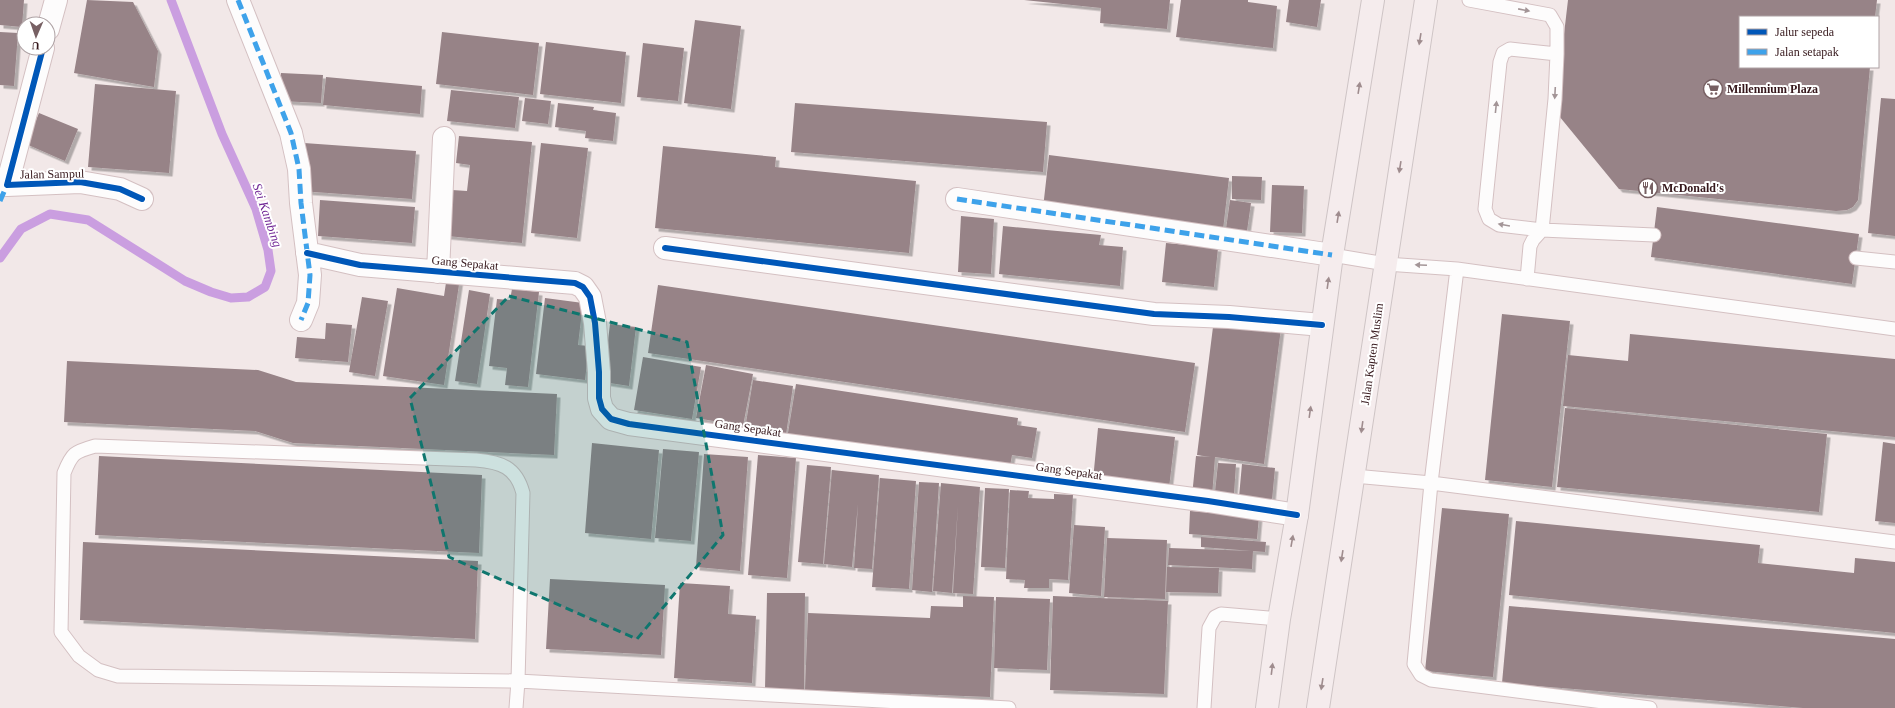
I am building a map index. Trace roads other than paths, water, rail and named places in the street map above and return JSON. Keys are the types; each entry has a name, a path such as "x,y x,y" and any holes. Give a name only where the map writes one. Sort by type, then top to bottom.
{"main road":[{"path":"1267,708 1279,619 1297,515 1332,255 1373,0"},
{"name":"Jalan Kapten Muslim","path":"1318,708 1426,0"}],"street":[{"path":"52,16 56,0"},
{"path":"238,0 291,133 299,169 300,203 310,275 308,304 301,320"},
{"name":"Jalan Sampul","path":"41,56 3,193 80,182 120,189 142,199"},
{"path":"438,272 444,138"},
{"path":"957,200 1332,255"},
{"path":"665,248 1154,314 1229,317 1322,326"},
{"name":"Gang Sepakat","path":"307,253 360,265 575,283 583,287 590,297 595,323 599,398 602,409 611,419 629,424 1208,501 1297,515"}],"lane":[{"path":"1469,0 1550,15 1557,27 1555,99 1542,230 1530,246 1527,279"},
{"path":"1557,54 1510,49 1503,54 1500,62 1485,209 1489,219 1499,225 1542,230 1654,235"},
{"path":"1332,255 1386,264 1457,269 1895,329"},
{"path":"1856,258 1895,262"},
{"path":"1457,269 1431,483 1414,664 1421,675 1431,680 1650,708"},
{"path":"516,708 518,681 523,493 520,480 510,470 496,462 476,460 95,446 78,451 70,458 64,474 61,632 79,656 98,670 118,676 518,681 1009,708"},
{"path":"1354,476 1431,483 1895,542"},
{"path":"1204,708 1209,628 1215,617 1221,614 1279,619"}],"waterway":[{"name":"Sei Kambing","path":"0,258 21,229 50,214 88,220 185,281 211,292 231,298 248,297 265,287 271,271 268,250 256,209 222,134 171,0"}],"place":[{"name":"Millennium Plaza","path":"1713,89"},
{"name":"McDonald's","path":"1648,188"}]}
